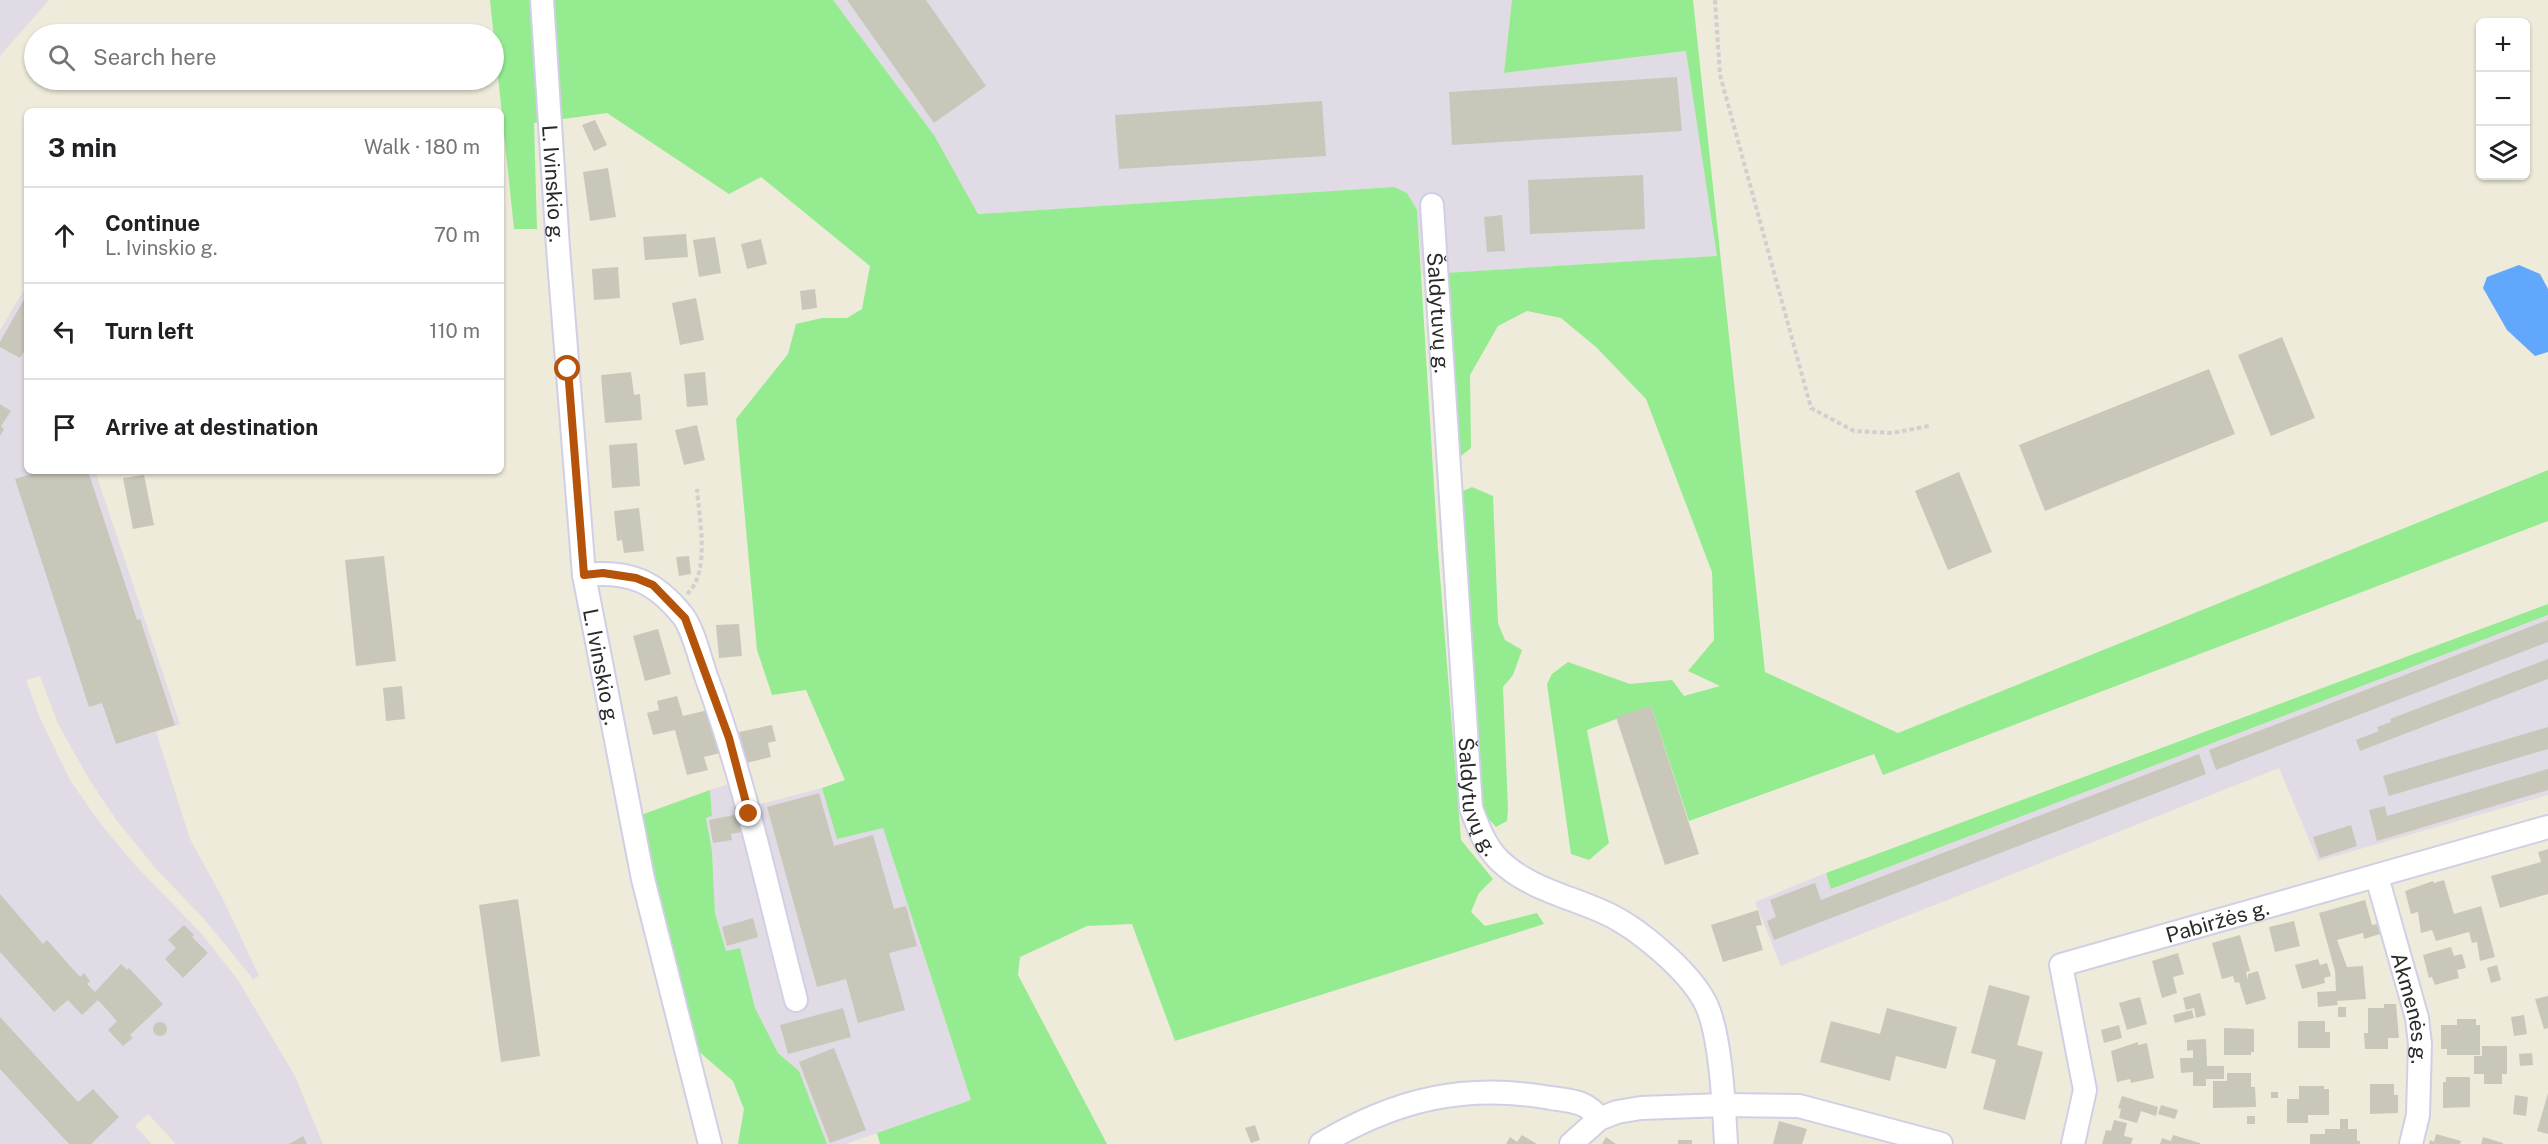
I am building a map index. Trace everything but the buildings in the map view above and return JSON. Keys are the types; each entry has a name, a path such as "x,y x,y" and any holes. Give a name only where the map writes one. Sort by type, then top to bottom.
{"street":[{"name":"L. Ivinskio g.","path":"542,0 558,248 584,575 644,879 710,1144"},
{"name":"Šaldytuvų g.","path":"1431,205 1471,808 1480,833 1499,860 1526,879 1603,911 1640,932 1666,955 1694,987 1705,1003 1713,1025 1724,1105 1726,1144"},
{"path":"584,575 603,573 636,578 653,585 685,618 729,738 796,1000"},
{"name":"Pabiržės g.","path":"2073,1144 2085,1090 2061,966 2548,827"},
{"name":"Akmenės g.","path":"2377,877 2417,1018 2420,1044 2418,1115 2411,1144"},
{"path":"1322,1144 1388,1111 1435,1098 1476,1091 1527,1094 1584,1104 1594,1110 1599,1119"},
{"path":"1571,1144 1599,1119 1617,1112 1641,1108 1724,1105 1799,1106 1941,1144"}],"path":[{"path":"1715,0 1720,75 1811,408 1854,430 1892,433 1929,426"},
{"path":"673,606 694,587 702,563 697,489"}],"shaded area":[{"path":"0,0 49,0 28,24 24,24 24,29 0,56"},
{"path":"833,0 1512,0 1504,73 1686,51 1718,256 1422,275 1417,210 1394,187 978,214 934,135"},
{"path":"24,290 24,474 96,474 180,724 156,732 190,839 222,897 259,976 253,979 204,919 157,870 117,821 89,779 58,724 40,676 26,680 40,718 70,780 100,823 136,866 201,933 238,980 295,1076 323,1144 176,1144 148,1114 135,1126 152,1144 0,1144 0,330"},
{"path":"2548,615 2548,795 2318,861 2279,768 1781,966 1755,902 1826,873 1832,889"},
{"path":"750,778 757,805 822,788 837,838 883,828 971,1100 846,1144 827,1144 799,1071 778,1053 755,1008 740,948 726,951 715,913 712,851 706,817 712,816 710,790"}],"green space":[{"path":"490,0 833,0 934,135 978,214 1394,187 1407,193 1417,210 1438,551 1461,840 1493,879 1479,893 1471,912 1485,926 1537,913 1544,924 1175,1041 1132,924 1087,926 1020,957 1018,975 1107,1144 880,1144 877,1133 971,1100 883,828 837,839 822,788 845,780 806,690 772,695 757,650 736,419 788,354 796,324 822,318 847,318 862,309 870,266 761,177 729,194 607,113 534,123 537,229 514,229 504,134 504,108 501,108 499,90 504,90 504,24 493,24"},
{"path":"1512,0 1693,0 1765,672 1898,733 2548,470 2548,521 1883,775 1874,754 1689,821 1651,706 1587,730 1609,843 1589,860 1571,854 1547,684 1552,674 1568,662 1630,684 1672,680 1684,696 1720,686 1688,671 1714,640 1712,572 1646,399 1596,347 1561,318 1527,311 1498,326 1470,375 1471,448 1457,459 1446,273 1717,256 1686,51 1504,73"},
{"path":"1472,487 1493,496 1498,623 1505,640 1522,650 1513,675 1503,687 1508,809 1507,821 1496,827 1484,814 1478,787 1459,493"},
{"path":"2548,604 2548,615 1831,889 1826,873"},
{"path":"710,790 712,816 706,818 712,851 715,913 726,951 740,948 755,1008 778,1053 799,1071 827,1144 738,1144 744,1109 733,1081 697,1050 641,815"}],"water":[{"path":"2519,265 2540,274 2548,289 2548,352 2535,356 2507,330 2483,288 2487,277"}],"route":[{"path":"568,369 584,575 603,573 636,578 653,585 685,618 729,738 749,814"}]}
